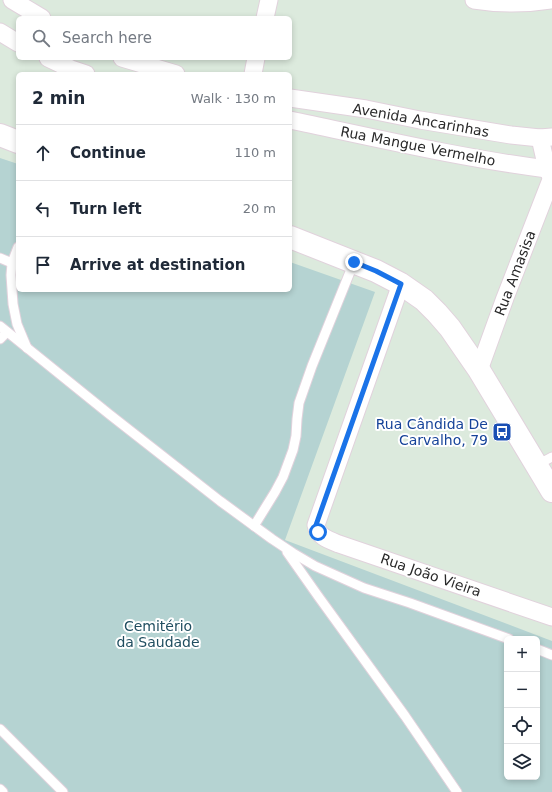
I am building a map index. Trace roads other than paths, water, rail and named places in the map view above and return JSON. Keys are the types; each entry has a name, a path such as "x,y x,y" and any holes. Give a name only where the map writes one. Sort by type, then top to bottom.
{"street":[{"path":"12,0 39,16"},
{"path":"265,16 269,0"},
{"path":"474,0 506,3 540,2 550,0"},
{"path":"0,32 16,42"},
{"path":"52,60 80,72"},
{"path":"129,60 169,72"},
{"path":"253,72 256,60"},
{"name":"Avenida Ancarinhas","path":"292,98 366,109 511,136 546,137"},
{"path":"360,135 366,109"},
{"name":"Rua Mangue Vermelho","path":"292,120 437,152 508,164 550,175"},
{"path":"0,135 16,141"},
{"path":"546,137 550,175"},
{"name":"Rua Amasisa","path":"479,370 550,175"},
{"path":"292,237 376,271 401,284 424,300 437,313 459,340 544,461 552,491"},
{"name":"Rua João Vieira","path":"401,284 316,525 318,532 323,537 338,544 552,617"}],"lane":[{"path":"16,252 12,263 12,304 17,324 28,349"},
{"path":"0,258 12,263"},
{"path":"254,526 275,492 291,457 295,446 300,403 312,366 354,262"},
{"path":"0,339 4,329 220,501 284,548 315,566 364,588 410,603 504,638"},
{"path":"284,548 405,716 457,792"},
{"path":"540,650 552,655"},
{"path":"0,729 62,792"},
{"path":"0,789 3,792"}],"place":[{"name":"Rua Cândida De Carvalho, 79","path":"502,432"}],"park label":[{"name":"Cemitério da Saudade","path":"158,634"}]}
